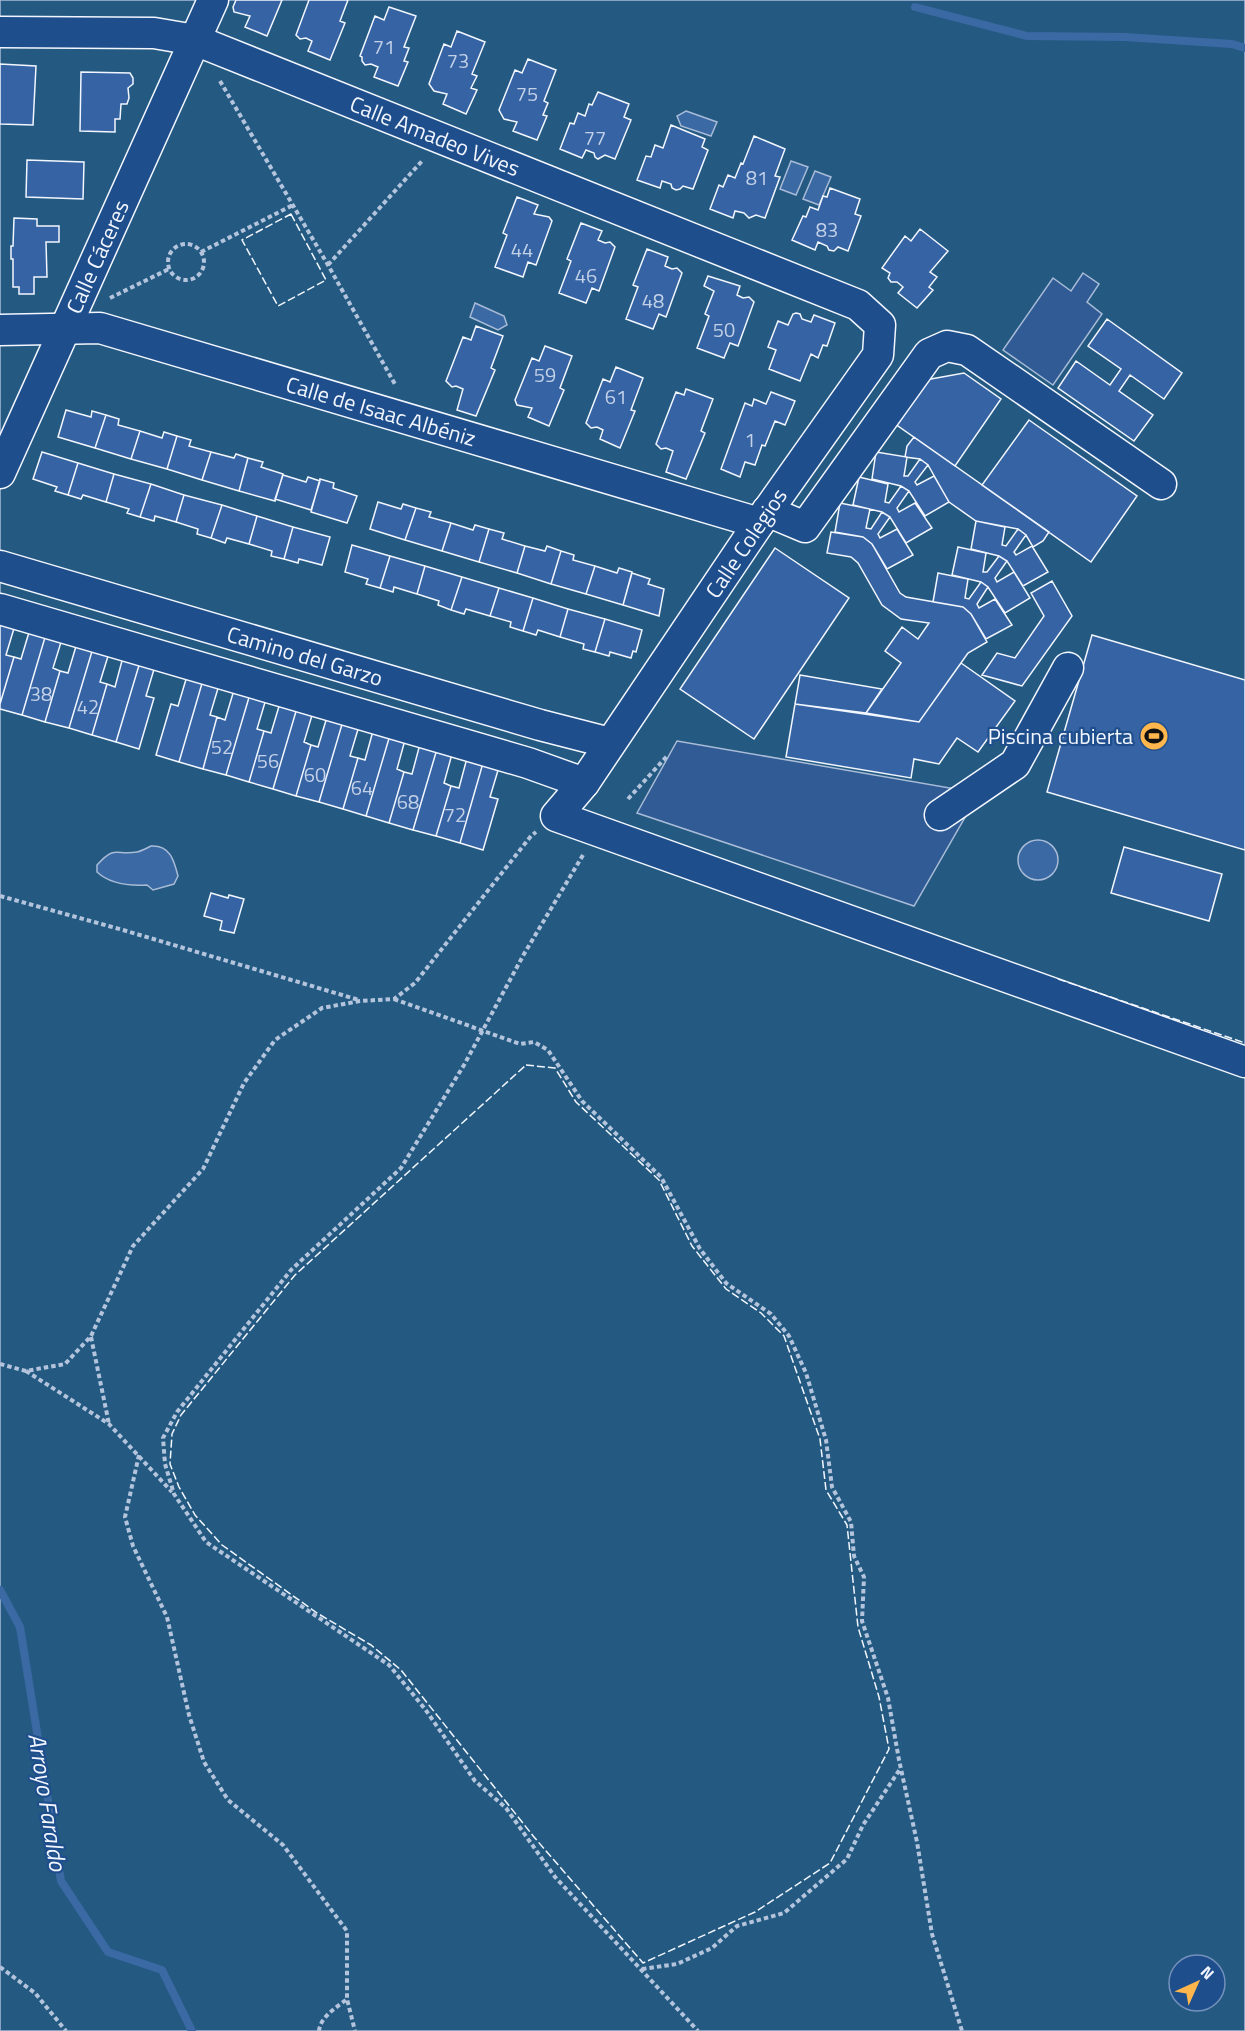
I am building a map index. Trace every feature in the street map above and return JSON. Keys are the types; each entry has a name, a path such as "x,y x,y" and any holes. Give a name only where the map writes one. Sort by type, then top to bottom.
{"street":[{"name":"Calle Cáceres","path":"0,473 89,277 208,45 213,0"},
{"name":"Calle Amadeo Vives","path":"0,32 154,33 208,45 858,305"},
{"name":"Calle Colegios","path":"556,816 584,783 763,517 878,355 880,325 858,305"},
{"name":"Calle de Isaac Albéniz","path":"0,330 100,328 382,410 806,527 929,354 947,346 967,350 1161,484"},
{"name":"Camino del Garzo","path":"0,566 506,715 610,743"},
{"name":"Camino del Garzo","path":"0,609 528,763 584,783"},
{"path":"940,815 1015,764 1068,668"},
{"path":"556,816 1245,1062"}],"path":[{"path":"208,45 214,71 400,393 382,410"},
{"path":"328,265 442,139"},
{"path":"201,252 293,205"},
{"path":"186,244 201,252 204,264 199,275 194,279 177,278 169,269 168,257 175,247 186,244"},
{"path":"89,277 103,302 169,269"},
{"path":"628,799 668,755"},
{"path":"394,999 415,983 531,836 556,816"},
{"path":"174,1494 165,1464 163,1438 177,1412 291,1270 401,1168 464,1065 524,954 584,854"},
{"path":"0,896 360,1001"},
{"path":"26,1371 65,1364 91,1336 133,1246 203,1169 244,1083 275,1040 322,1008 360,1001 394,999 520,1044 534,1042 548,1050 582,1101 661,1177 699,1249 726,1283 771,1314 789,1336 806,1373 826,1440 832,1487 851,1522 854,1556 864,1577 862,1620 888,1698 900,1768 917,1842 932,1934 962,2031"},
{"path":"91,1336 109,1424"},
{"path":"0,1364 26,1371 109,1424 174,1494 206,1542 389,1665 425,1709 475,1781 506,1808 555,1877 698,2031"},
{"path":"139,1455 125,1517 133,1546 167,1617 189,1715 204,1762 228,1800 283,1845 347,1931 347,1999 355,2031"},
{"path":"642,1969 677,1964 712,1948 738,1926 784,1913 847,1859 863,1825 900,1768"},
{"path":"0,1967 35,1993 66,2031"},
{"path":"318,2031 319,2025 327,2015 347,1999"}],"shaded area":[{"path":"0,0 1245,0 1245,2031 0,2031"},
{"path":"686,111 717,122 711,136 681,126 677,116"},
{"path":"791,161 808,167 796,195 780,189"},
{"path":"815,171 831,177 819,205 803,199"},
{"path":"1083,273 1099,284 1087,302 1102,314 1053,385 1003,350 1053,278 1071,291"},
{"path":"475,303 504,316 507,325 498,330 470,317"},
{"path":"677,741 979,793 914,906 637,813"},
{"path":"1038,840 1046,841 1052,846 1057,852 1057,868 1052,874 1046,879 1038,880 1030,879 1024,874 1019,868 1018,860 1019,852 1024,846 1030,841"},
{"path":"151,846 163,848 170,855 178,876 174,884 153,890 147,885 114,882 97,872 97,865 112,853 137,852"}],"building":[{"path":"236,0 282,0 267,36 245,27 250,16 234,12 233,7"},
{"path":"309,0 348,0 340,21 345,23 330,60 308,51 312,41 306,38 300,39 296,35"},
{"path":"389,7 416,16 404,47 409,48 404,61 408,62 398,86 374,77 378,67 371,64 365,65 360,56 375,16 384,20"},
{"path":"457,31 485,42 472,74 477,76 471,88 477,90 466,114 443,104 447,94 434,91 429,84 444,44 451,47"},
{"path":"528,59 556,70 544,101 548,103 543,115 547,116 537,140 513,131 517,122 504,119 499,110 515,70 522,73"},
{"path":"0,64 36,66 33,125 0,124"},
{"path":"81,72 130,73 133,78 133,84 128,88 127,104 121,104 120,119 115,119 115,132 80,131"},
{"path":"598,92 629,104 624,117 631,120 615,159 605,155 598,159 594,153 586,150 582,158 560,149 570,123 574,124 578,113 585,116 589,104 592,105"},
{"path":"671,125 705,139 702,147 708,150 693,189 683,186 676,190 671,184 662,181 660,188 637,180 646,156 651,157 655,145 663,148"},
{"path":"754,136 785,149 775,176 780,177 765,218 756,215 749,218 744,213 735,211 733,218 710,209 719,185 723,187 728,175 735,178"},
{"path":"27,160 84,162 83,199 26,197"},
{"path":"830,188 860,199 855,214 861,216 848,251 838,247 834,251 829,250 827,246 818,242 815,250 792,240 803,216 806,217 810,207 818,210 823,196 827,197"},
{"path":"517,197 538,205 534,214 549,217 552,221 536,265 528,262 523,277 495,267 507,235 503,233"},
{"path":"14,218 37,219 37,226 59,226 59,242 46,242 47,277 34,277 34,294 19,294 19,287 13,287 11,246 13,246"},
{"path":"581,223 602,231 598,240 605,243 610,242 615,247 599,291 592,288 586,303 559,293 571,261 567,259"},
{"path":"920,229 948,251 930,272 937,277 929,287 933,290 917,308 898,293 903,287 897,282 891,282 888,278 890,273 882,268 905,236 911,241"},
{"path":"647,249 668,257 665,266 672,269 677,268 682,273 666,317 659,314 653,329 626,319 638,287 633,285"},
{"path":"708,276 740,286 737,295 743,298 749,297 754,302 738,346 730,343 724,358 697,348 709,316 705,314 714,291 704,286"},
{"path":"793,314 800,314 802,319 811,322 814,315 835,323 827,346 823,345 818,358 811,354 800,381 769,369 776,350 768,347 778,321 788,325"},
{"path":"1107,319 1182,373 1164,399 1130,375 1119,391 1153,415 1134,441 1058,388 1076,361 1110,385 1121,369 1088,346"},
{"path":"476,326 503,336 491,368 495,370 476,416 457,410 463,389 452,387 446,381 463,337 471,340"},
{"path":"545,346 572,356 560,388 564,390 549,426 528,417 532,408 517,405 515,400 532,358 539,361"},
{"path":"616,367 643,378 631,410 635,411 620,448 600,439 603,430 597,427 591,428 586,423 603,379 610,382"},
{"path":"964,373 1001,399 955,466 891,421 920,381"},
{"path":"686,389 713,399 701,431 705,433 686,479 666,472 673,451 666,448 661,449 656,444 676,392 684,395"},
{"path":"771,392 795,401 785,425 775,421 765,446 762,445 755,465 745,462 740,477 721,469 745,403 752,406 754,399 766,404"},
{"path":"66,410 91,417 92,411 106,415 95,448 58,437"},
{"path":"106,415 119,419 118,425 140,431 131,459 95,448"},
{"path":"1029,420 1137,496 1091,562 982,485"},
{"path":"140,431 162,438 164,432 177,436 167,469 131,459"},
{"path":"177,436 191,440 189,446 211,452 202,480 167,469"},
{"path":"914,437 1049,532 1043,541 1033,547 1026,535 1018,529 976,521 949,502 928,465 920,459 905,457 907,446"},
{"path":"42,452 78,463 68,495 55,491 57,487 33,479"},
{"path":"211,452 234,458 236,454 248,458 239,491 202,480"},
{"path":"876,452 907,457 904,476 908,476 920,459 928,465 915,482 917,485 934,476 949,502 925,516 909,491 901,486 872,479"},
{"path":"248,458 263,462 261,467 283,474 275,501 239,491"},
{"path":"78,463 114,474 106,502 83,495 81,499 68,495"},
{"path":"114,474 151,484 140,517 127,513 129,509 106,502"},
{"path":"283,475 306,482 308,477 320,481 311,510 275,499"},
{"path":"859,477 888,484 885,502 889,503 901,486 909,491 897,508 899,512 915,503 932,528 906,543 890,517 882,512 853,505"},
{"path":"320,479 334,483 333,488 357,496 347,523 311,512"},
{"path":"151,484 184,495 176,522 155,516 154,521 140,517"},
{"path":"184,495 222,505 211,538 197,534 198,529 176,522"},
{"path":"378,502 401,509 403,504 416,508 405,540 370,529"},
{"path":"840,503 870,509 866,528 871,529 882,512 890,517 878,534 880,538 897,529 913,555 887,569 872,544 863,537 835,532"},
{"path":"222,505 257,516 249,544 227,538 225,543 211,538"},
{"path":"416,508 431,512 429,517 451,523 442,551 405,540"},
{"path":"257,516 293,527 284,559 271,556 272,551 249,544"},
{"path":"976,521 1005,527 1002,545 1006,546 1018,529 1026,535 1014,552 1016,555 1032,546 1048,572 1023,586 1007,561 999,556 971,549"},
{"path":"451,523 473,530 475,525 489,529 479,562 442,551"},
{"path":"293,527 330,537 322,565 299,559 298,563 284,559"},
{"path":"489,529 504,533 502,539 525,546 517,573 479,562"},
{"path":"831,532 863,537 872,544 900,593 906,597 963,607 971,614 987,642 968,653 919,722 866,713 901,663 885,651 902,627 918,639 929,623 901,619 882,605 858,563 851,557 827,553"},
{"path":"352,545 390,556 380,588 366,584 368,579 345,572"},
{"path":"525,546 545,551 547,546 561,551 551,584 517,573"},
{"path":"958,547 986,553 983,572 987,572 999,556 1007,561 995,578 997,582 1014,572 1030,598 1005,613 988,587 981,582 952,575"},
{"path":"775,548 849,598 754,739 680,689"},
{"path":"561,551 574,555 573,560 595,566 586,594 551,584"},
{"path":"390,556 425,566 417,594 394,587 393,592 380,588"},
{"path":"425,566 462,577 451,610 438,605 439,601 417,594"},
{"path":"595,566 617,573 619,568 632,572 623,605 586,594"},
{"path":"632,573 650,579 648,584 664,589 659,616 623,605"},
{"path":"938,573 968,579 965,598 969,599 981,582 988,587 977,604 979,608 995,599 1012,625 986,639 971,614 963,607 933,602"},
{"path":"462,577 499,588 490,616 466,609 464,614 451,610"},
{"path":"1052,581 1072,616 1022,686 982,675 997,653 1015,658 1044,616 1031,593"},
{"path":"499,588 533,598 523,631 510,627 511,622 490,616"},
{"path":"533,598 568,609 560,637 538,630 536,635 523,631"},
{"path":"568,609 605,619 595,652 583,649 584,644 560,637"},
{"path":"605,619 642,630 636,652 633,651 631,658 610,652 609,656 595,652"},
{"path":"0,621 15,625 6,655 14,657 0,704"},
{"path":"30,629 46,634 22,715 0,709 0,704 14,657 21,659"},
{"path":"46,634 62,639 53,668 60,671 45,722 22,715"},
{"name":"Piscina cubierta","path":"1092,635 1245,680 1245,850 1047,792"},
{"path":"77,643 93,648 69,728 45,722 60,671 68,673"},
{"path":"93,648 109,653 100,682 107,684 92,735 69,728"},
{"path":"123,657 140,662 116,742 92,735 107,684 115,687"},
{"path":"140,662 155,666 146,696 154,698 139,749 116,742"},
{"path":"961,663 1015,701 978,752 957,738 939,764 914,759 911,778 786,757 795,704 919,722"},
{"path":"800,675 882,689 866,713 795,704"},
{"path":"187,676 203,680 179,762 156,755 171,704 178,706"},
{"path":"203,680 219,685 210,715 217,717 203,769 179,762"},
{"path":"234,690 250,694 226,775 203,769 217,717 225,720"},
{"path":"250,694 266,699 257,729 264,731 249,782 226,775"},
{"path":"280,703 297,708 273,789 249,782 264,731 271,733"},
{"path":"297,708 313,712 304,742 311,745 296,796 273,789"},
{"path":"327,717 343,721 319,802 296,796 311,745 318,747"},
{"path":"343,721 359,726 350,756 358,758 343,809 319,802"},
{"path":"373,731 390,735 366,816 343,809 358,758 365,760"},
{"path":"390,735 405,740 397,769 404,772 389,823 366,816"},
{"path":"420,744 437,749 413,830 389,823 404,772 412,774"},
{"path":"437,749 452,754 444,783 451,786 436,836 413,830"},
{"path":"467,758 483,763 460,843 436,836 451,786 459,788"},
{"path":"483,763 499,767 490,797 498,799 483,850 460,843"},
{"path":"1124,847 1222,874 1209,921 1111,893"},
{"path":"211,893 228,898 229,895 244,899 234,933 220,930 222,921 204,916"}],"waterway":[{"path":"915,7 1027,36 1125,37 1232,44 1245,48"},
{"name":"Arroyo Faraldo","path":"0,1590 20,1627 61,1881 108,1952 162,1970 192,2031"}],"fence":[{"path":"291,214 326,280 278,306 242,240 291,214"},
{"path":"1058,979 1245,1043"},
{"path":"526,1065 555,1068 576,1102 659,1180 692,1246 726,1289 761,1313 784,1336 820,1439 826,1490 847,1525 858,1627 879,1697 889,1749 830,1863 755,1912 643,1963 534,1837 401,1670 371,1645 317,1613 222,1545 195,1515 179,1487 170,1464 172,1434 181,1415 295,1275 526,1065"}],"place":[{"name":"Piscina cubierta","path":"1154,736"}]}
